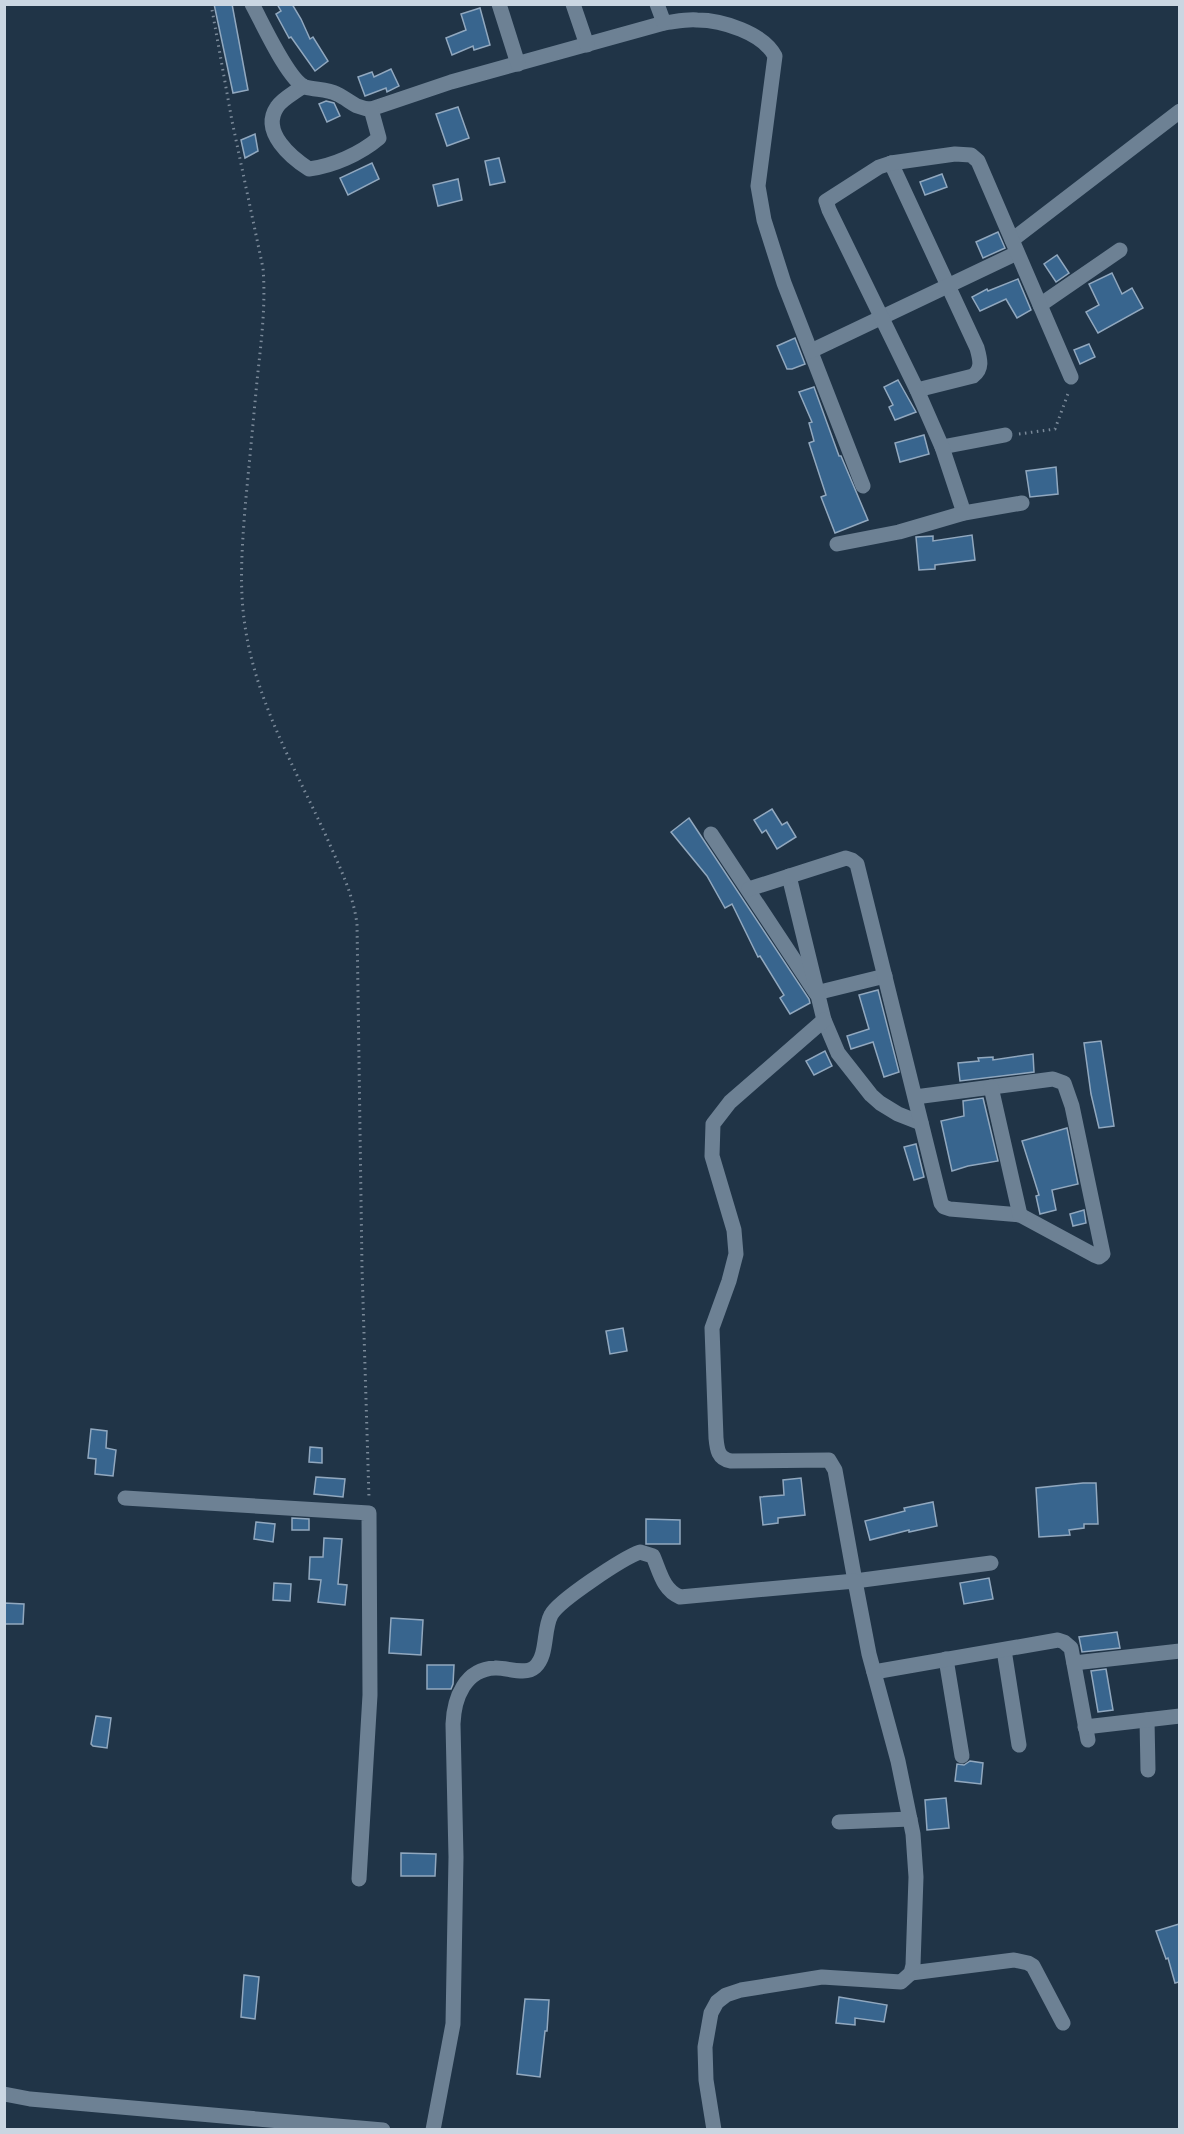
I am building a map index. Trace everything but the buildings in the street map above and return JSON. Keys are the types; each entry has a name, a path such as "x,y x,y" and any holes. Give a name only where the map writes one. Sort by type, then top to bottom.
{"street":[{"path":"252,4 285,66 303,86 335,93 355,106 371,109 451,82 664,23 697,20 721,22 758,37 770,46 775,56 758,186 764,220 863,486"},
{"path":"499,4 518,64"},
{"path":"573,4 587,45"},
{"path":"657,4 664,23"},
{"path":"303,86 276,108 272,124 280,145 309,169 325,167 370,146 379,138 371,109"},
{"path":"811,351 949,284 1014,246 1179,111"},
{"path":"964,513 942,447 917,390 826,201 879,167 891,163 956,154 971,155 978,161 1071,377"},
{"path":"891,163 949,284 977,348 980,362 979,369 973,376 917,390"},
{"path":"1040,305 1120,250"},
{"path":"942,447 1005,435"},
{"path":"837,544 933,524 964,513 1022,503"},
{"path":"711,834 816,993"},
{"path":"749,890 846,858 855,861 941,1203 944,1207 960,1210 1020,1215 1094,1255 1099,1257 1103,1254 1072,1106 1064,1083 1053,1079 915,1097"},
{"path":"789,876 816,993 838,1053 871,1095 897,1114 921,1124"},
{"path":"816,993 885,976"},
{"path":"824,1020 730,1102 713,1124 712,1156 734,1230 736,1254 732,1274 712,1328 716,1438 718,1452 726,1460 826,1459 835,1470 874,1672 898,1761 910,1819 916,1877 911,1973"},
{"path":"991,1087 1020,1215"},
{"path":"125,1498 369,1514 370,1695 359,1879"},
{"path":"433,2130 453,2024 456,1857 453,1707 458,1693 467,1681 479,1672 494,1668 530,1670 536,1666 543,1650 547,1624 557,1606 605,1571 640,1552 653,1556 667,1588 671,1594 680,1597 855,1581 991,1563"},
{"path":"874,1672 1058,1641 1064,1642 1071,1648 1086,1734 1147,1720 1179,1716"},
{"path":"1004,1650 1019,1745"},
{"path":"1074,1663 1179,1651"},
{"path":"946,1659 962,1756"},
{"path":"1147,1720 1148,1770"},
{"path":"839,1822 910,1819"},
{"path":"714,2130 706,2080 705,2047 711,2013 717,2002 726,1995 741,1990 822,1977 901,1982 911,1973 1014,1960 1033,1966 1063,2023"},
{"path":"4,2094 30,2099 383,2130"}],"path":[{"path":"211,4 232,121 263,268 264,285 264,321 240,575 245,628 256,674 277,733 302,782 350,891 357,924 362,1269 369,1514"},
{"path":"1005,435 1055,429 1071,384 1071,377"}]}
